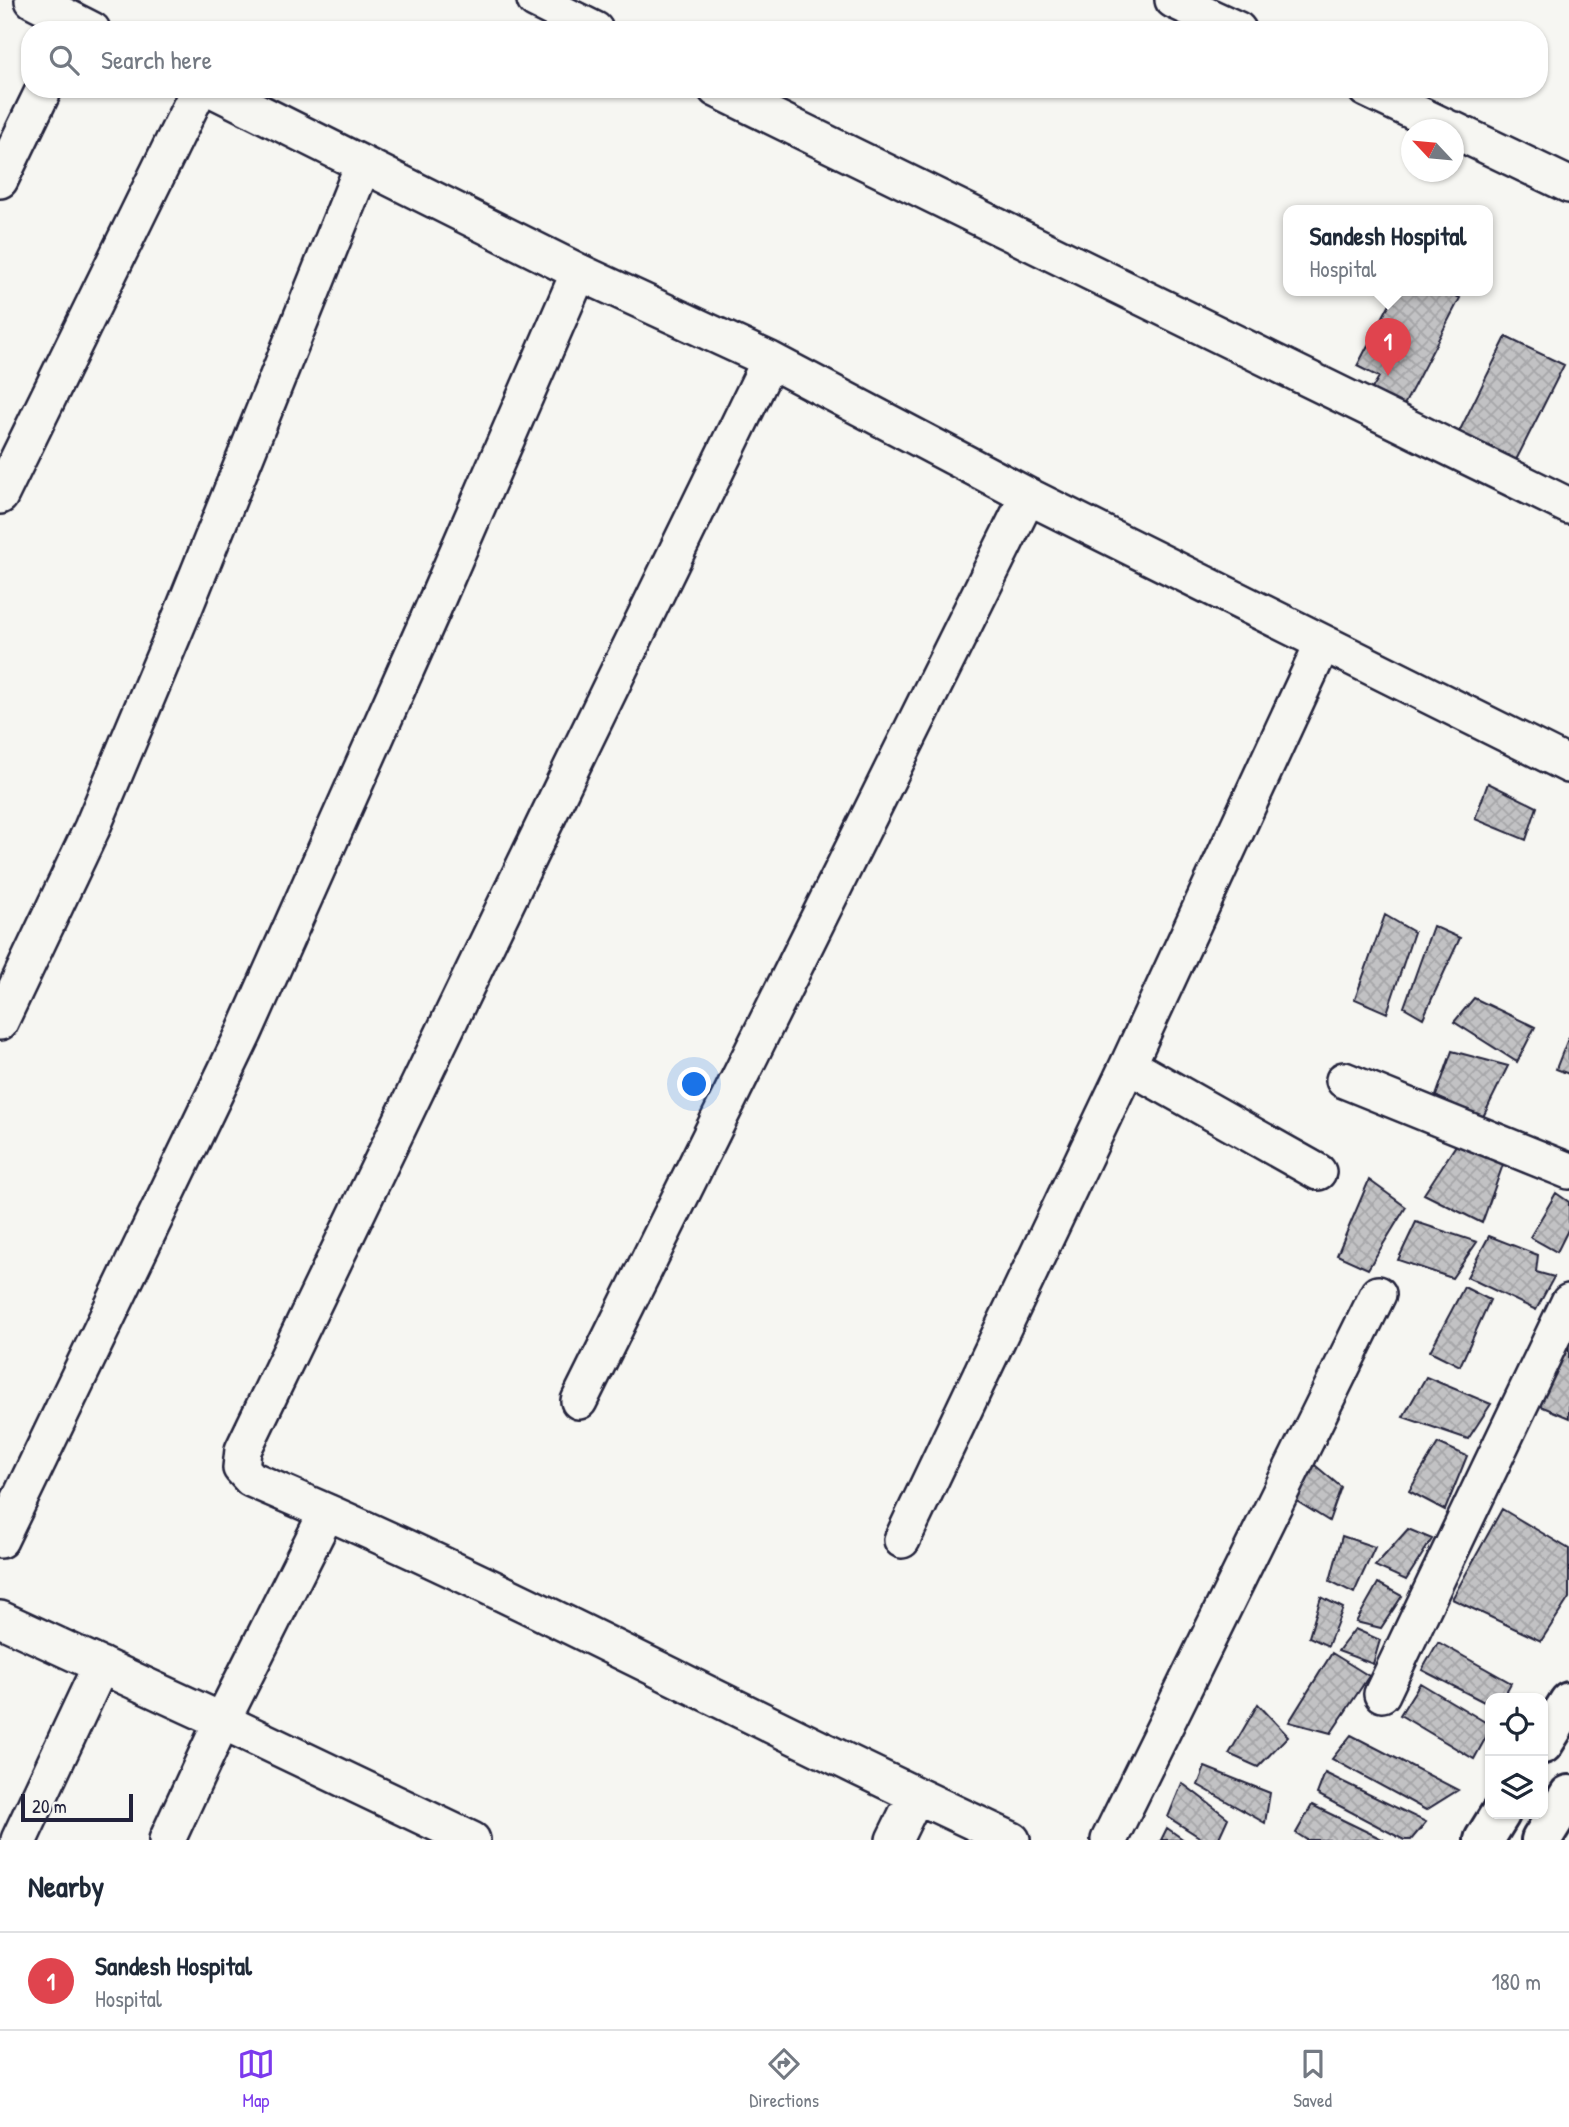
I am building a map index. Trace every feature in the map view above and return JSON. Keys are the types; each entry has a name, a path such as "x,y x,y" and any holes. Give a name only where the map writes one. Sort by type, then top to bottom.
{"main road":[{"path":"1548,1736 1569,1702"},
{"path":"1541,1840 1569,1796"},
{"path":"1484,1840 1497,1819"}],"street":[{"path":"33,0 70,21"},
{"path":"535,0 577,21"},
{"path":"1173,0 1218,21"},
{"path":"0,180 40,98"},
{"path":"0,496 195,98"},
{"path":"230,98 579,272 771,360 1028,496 1569,765"},
{"path":"734,98 1569,506"},
{"path":"1385,98 1430,119"},
{"path":"1464,135 1569,184"},
{"path":"0,1022 92,828 168,648 363,165"},
{"path":"0,1539 244,1033 579,272"},
{"path":"771,360 243,1450 241,1468 250,1479 526,1603 801,1741 1012,1840"},
{"path":"579,1401 1028,496"},
{"path":"902,1540 1128,1065 1323,643"},
{"path":"1128,1065 1318,1172"},
{"path":"1345,1080 1569,1171"},
{"path":"1109,1840 1378,1294"},
{"path":"1382,1694 1569,1302"},
{"path":"167,1840 222,1721 327,1512"},
{"path":"0,1619 472,1840"},
{"path":"19,1840 101,1665"},
{"path":"894,1840 916,1795"}],"building":[{"path":"1394,296 1460,298 1402,409 1370,392 1379,377 1357,366"},
{"path":"1506,337 1564,365 1512,468 1455,440"},
{"path":"1488,783 1537,807 1526,840 1475,819"},
{"path":"1385,915 1414,932 1387,1013 1355,999"},
{"path":"1433,926 1460,938 1423,1018 1404,1007"},
{"path":"1474,998 1535,1027 1517,1062 1454,1022"},
{"path":"1569,1036 1569,1074 1556,1069"},
{"path":"1452,1051 1508,1066 1481,1121 1436,1096"},
{"path":"1460,1139 1505,1159 1482,1223 1424,1194"},
{"path":"1369,1180 1406,1207 1368,1269 1337,1255"},
{"path":"1556,1193 1569,1202 1569,1228 1557,1252 1530,1237"},
{"path":"1416,1222 1477,1242 1452,1278 1398,1260"},
{"path":"1489,1236 1538,1255 1536,1272 1554,1277 1536,1310 1467,1277"},
{"path":"1464,1287 1490,1300 1460,1366 1430,1351"},
{"path":"1567,1345 1569,1346 1569,1418 1538,1405"},
{"path":"1426,1377 1491,1404 1468,1439 1403,1417"},
{"path":"1438,1443 1467,1456 1445,1510 1409,1491"},
{"path":"1310,1461 1341,1487 1329,1521 1295,1500"},
{"path":"1502,1509 1569,1549 1569,1598 1541,1641 1452,1599"},
{"path":"1408,1529 1432,1539 1406,1580 1375,1566"},
{"path":"1342,1536 1375,1547 1354,1593 1330,1581"},
{"path":"1378,1583 1402,1596 1381,1628 1356,1622"},
{"path":"1321,1597 1343,1608 1328,1646 1309,1637"},
{"path":"1355,1629 1380,1640 1373,1664 1338,1651"},
{"path":"1438,1642 1511,1683 1506,1693 1485,1693 1485,1702 1422,1670"},
{"path":"1332,1653 1369,1676 1331,1733 1289,1722"},
{"path":"1420,1683 1485,1722 1485,1739 1474,1759 1400,1715"},
{"path":"1258,1704 1288,1736 1258,1767 1229,1754"},
{"path":"1351,1735 1458,1790 1426,1810 1332,1759"},
{"path":"1205,1767 1270,1793 1265,1823 1198,1785"},
{"path":"1325,1773 1426,1822 1411,1840 1404,1840 1317,1794"},
{"path":"1182,1783 1228,1818 1218,1840 1204,1840 1168,1817"},
{"path":"1312,1805 1384,1840 1307,1840 1296,1833"},
{"path":"1167,1828 1184,1840 1161,1840"}],"place":[{"name":"Sandesh Hospital","path":"1388,376"}]}
